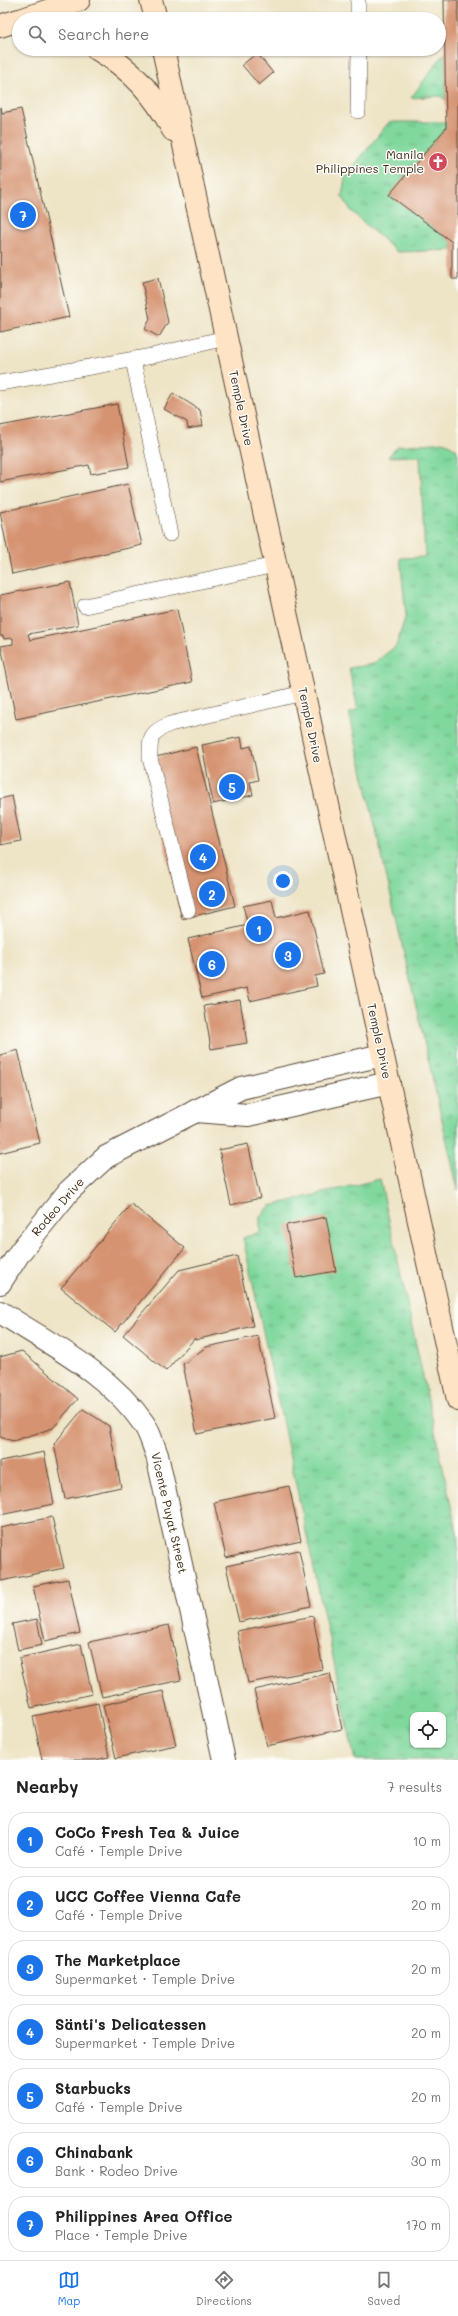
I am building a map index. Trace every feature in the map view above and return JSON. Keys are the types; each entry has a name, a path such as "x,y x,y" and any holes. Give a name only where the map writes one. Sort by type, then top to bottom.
{"street":[{"path":"45,12 79,0"},
{"path":"152,0 155,12"},
{"path":"109,56 140,81 162,107 185,154"},
{"name":"Temple Drive","path":"164,56 458,1400"},
{"name":"Rodeo Drive","path":"0,1283 20,1252 69,1191 106,1157 240,1088 382,1055"},
{"path":"265,1082 271,1109"},
{"path":"194,1111 248,1115 389,1083"},
{"name":"Vicente Puyat Street","path":"0,1312 90,1369 120,1394 145,1425 157,1455 224,1760"}],"lane":[{"path":"358,0 358,12"},
{"path":"358,111 359,56"},
{"path":"0,383 133,360 225,338"},
{"path":"133,360 170,534"},
{"path":"85,606 275,565"},
{"path":"188,910 150,758 149,740 156,730 170,724 303,693"}],"green space":[{"path":"442,56 445,56 446,100 440,96 411,98"},
{"path":"389,122 446,122 446,128 389,195 452,242 452,250 397,252 352,212 342,196 345,177"},
{"path":"445,442 456,449 458,455 458,1190 349,712 358,710 349,668 373,664 396,646 406,615 400,558 425,557 420,456 388,457 398,446"},
{"path":"380,1179 458,1537 458,1760 355,1760 243,1238 260,1232 260,1217 270,1206"}],"building":[{"name":"Manila Philippines Temple","path":"444,0 458,0 458,279 452,279 452,242 389,195 446,128 446,12 444,12"},
{"path":"253,56 259,56 273,73 259,85 242,65"},
{"path":"1,107 2,113 21,109 69,317 0,332"},
{"path":"158,278 168,322 159,337 145,329 150,319 142,282"},
{"path":"173,393 200,410 203,426 188,429 187,422 164,409"},
{"path":"117,404 129,467 91,474 89,465 0,482 0,426"},
{"path":"128,484 142,545 12,574 0,512"},
{"path":"70,582 78,625 28,634 30,640 177,609 192,682 16,719 1,646 13,644 13,638 4,639 3,636 0,636 0,595"},
{"path":"241,737 243,748 251,746 258,780 250,782 253,795 213,804 202,745"},
{"path":"196,747 235,906 182,919 144,760"},
{"path":"12,796 21,841 0,845 0,799"},
{"path":"272,900 276,918 310,910 324,974 315,976 317,986 250,1001 247,988 202,998 188,939 248,925 243,906"},
{"path":"240,1000 247,1043 211,1049 204,1006"},
{"path":"18,1050 40,1143 0,1153 0,1055"},
{"path":"248,1144 260,1198 231,1205 219,1150"},
{"path":"131,1204 185,1248 115,1332 61,1288"},
{"path":"326,1217 336,1271 296,1278 286,1225"},
{"path":"237,1256 253,1326 195,1340 195,1338 166,1371 123,1335 179,1270"},
{"path":"258,1336 275,1418 197,1434 183,1364 206,1347"},
{"path":"22,1351 78,1399 53,1428 13,1441 0,1437 0,1357"},
{"path":"83,1409 109,1426 121,1487 65,1499 54,1444"},
{"path":"44,1452 54,1504 0,1515 0,1461"},
{"path":"289,1486 301,1541 226,1558 214,1502"},
{"path":"52,1517 64,1568 1,1581 0,1528"},
{"path":"299,1550 311,1606 239,1622 226,1566"},
{"path":"68,1579 80,1633 45,1641 33,1586"},
{"path":"313,1616 323,1669 248,1683 237,1631"},
{"path":"37,1619 42,1645 18,1650 12,1624"},
{"path":"169,1625 181,1680 102,1697 89,1642"},
{"path":"81,1644 92,1694 31,1708 19,1658"},
{"path":"330,1673 342,1729 267,1746 254,1690"},
{"path":"163,1691 176,1745 116,1758 103,1705"},
{"path":"98,1703 109,1757 95,1760 42,1760 33,1716"}],"place":[{"name":"Manila Philippines Temple","path":"438,162"},
{"name":"Philippines Area Office","path":"23,215"},
{"name":"Starbucks","path":"232,787"},
{"name":"Sänti's Delicatessen","path":"203,857"},
{"name":"UCC Coffee Vienna Cafe","path":"212,894"},
{"name":"CoCo Fresh Tea & Juice","path":"259,929"},
{"name":"The Marketplace","path":"288,955"},
{"name":"Chinabank","path":"212,964"}]}
